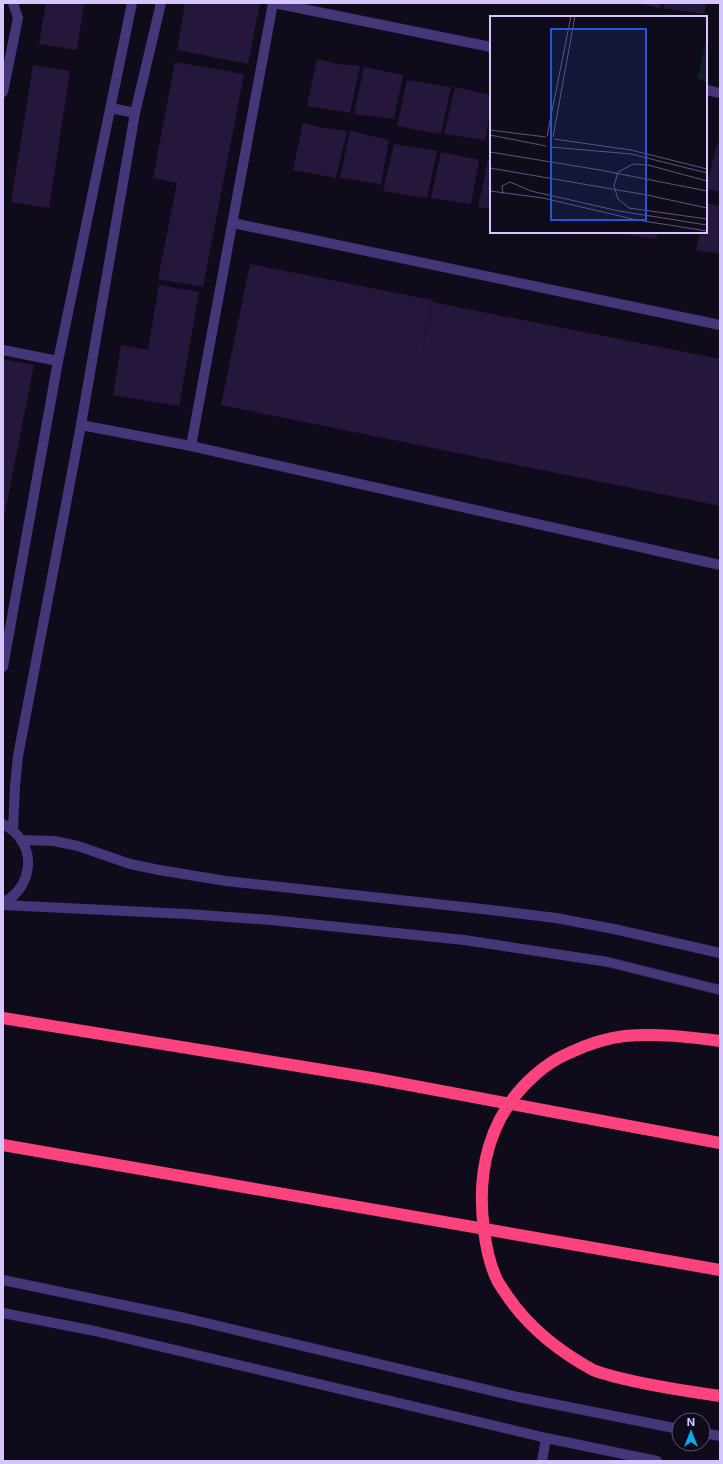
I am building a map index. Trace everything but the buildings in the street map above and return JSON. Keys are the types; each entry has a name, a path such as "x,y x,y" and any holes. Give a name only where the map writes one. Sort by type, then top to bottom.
{"highway":[{"path":"3,1018 372,1078 720,1143"},
{"path":"720,1041 651,1035 623,1036 596,1043 568,1053 545,1066 512,1098 499,1121 490,1142 486,1159 483,1174 482,1206 485,1240 498,1281 515,1306 535,1330 560,1350 595,1371 634,1382 720,1396"},
{"path":"3,1145 720,1270"}],"street":[{"path":"3,92 18,18 14,3"},
{"path":"3,667 58,361 132,3"},
{"path":"13,830 18,756 81,425 135,113 160,3"},
{"path":"191,446 274,3 490,47"},
{"path":"707,90 720,93"},
{"path":"111,108 135,113"},
{"path":"233,223 720,325"},
{"path":"3,350 58,361"},
{"path":"81,425 191,446 720,566"},
{"path":"3,824 13,830 21,840 27,852 28,865 26,878 19,890 3,904"},
{"path":"21,840 54,841 78,846 130,864 226,881 556,918 614,929 720,953"},
{"path":"3,904 271,920 464,940 608,962 720,990"},
{"path":"3,1280 185,1318 518,1397 671,1427"},
{"path":"3,1313 95,1330 546,1438 657,1461"},
{"path":"542,1461 546,1438"}]}
